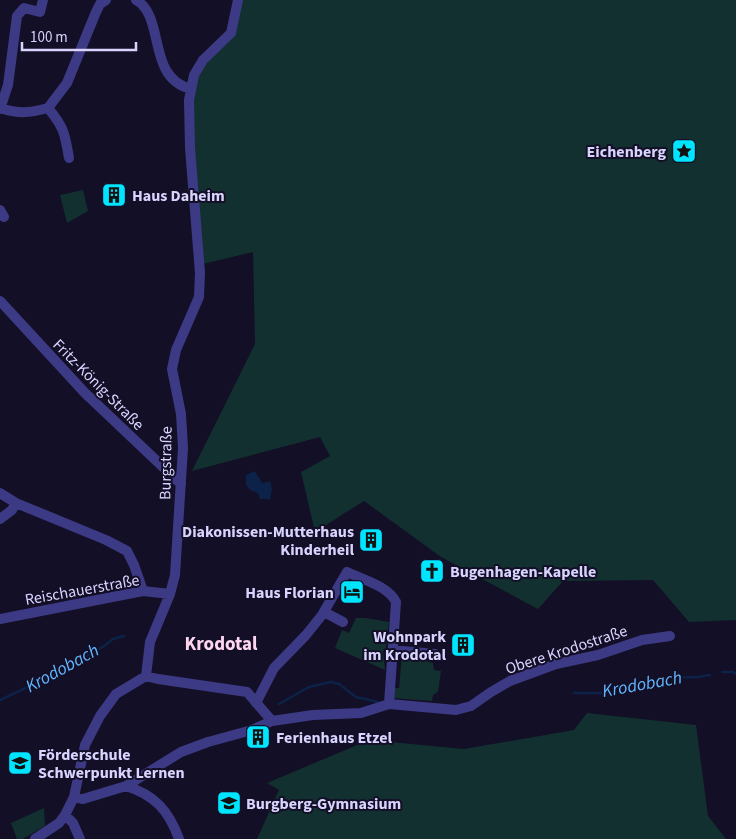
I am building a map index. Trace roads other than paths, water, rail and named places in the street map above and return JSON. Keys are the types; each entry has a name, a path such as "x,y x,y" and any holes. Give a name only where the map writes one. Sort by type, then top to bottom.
{"street":[{"path":"43,0 40,12 24,8 17,16 8,85 1,105 17,113 30,113 48,108 67,83 96,12 100,4 106,0"},
{"path":"136,0 146,9 166,72 176,83 191,89"},
{"name":"Burgstraße","path":"146,676 150,642 170,594 175,575 184,448 181,414 172,378 172,369 176,350 198,297 200,273 190,148 189,100 194,75 203,60 231,33 238,0"},
{"path":"48,108 64,130 69,158"},
{"name":"Fritz-König-Straße","path":"0,301 84,394 181,484"},
{"path":"0,493 16,503 106,540 127,551 143,591"},
{"path":"0,519 12,510 16,503"},
{"path":"256,703 274,668 306,635 324,612 347,572 386,590 392,594 396,602 389,704"},
{"name":"Reischauerstraße","path":"0,619 143,591 170,594"},
{"path":"324,612 343,622"},
{"name":"Obere Krodostraße","path":"74,797 83,799 126,786 181,752 208,742 252,730 272,721 313,715 360,713 389,704 456,710 471,706 510,681 556,664 598,655 642,640 670,636"},
{"path":"392,650 435,654"},
{"path":"35,839 59,823 65,816 74,797 85,745 94,724 116,694 146,676 247,692 272,721"},
{"path":"126,786 139,790 158,804 167,813 179,839"},
{"path":"65,816 72,823 80,839"}],"water":[{"path":"255,471 262,483 270,481 272,489 270,499 260,499 258,493 250,490 246,485 246,475"}],"waterway":[{"name":"Krodobach","path":"0,700 62,671 113,639 124,636"},
{"name":"Krodobach","path":"722,672 733,672 736,674"},
{"name":"Krodobach","path":"574,693 609,693 664,678 710,675"},
{"name":"Krodobach","path":"279,704 309,687 331,682 339,684 356,697 378,702"}],"place":[{"name":"Eichenberg","path":"684,151"},
{"name":"Haus Daheim","path":"114,195"},
{"name":"Diakonissen-Mutterhaus Kinderheil","path":"371,540"},
{"name":"Bugenhagen-Kapelle","path":"432,571"},
{"name":"Haus Florian","path":"352,592"},
{"name":"Wohnpark im Krodotal","path":"463,645"},
{"name":"Ferienhaus Etzel","path":"258,737"},
{"name":"Förderschule Schwerpunkt Lernen","path":"20,763"},
{"name":"Burgberg-Gymnasium","path":"229,803"}],"district":[{"name":"Krodotal","path":"221,643"}]}
